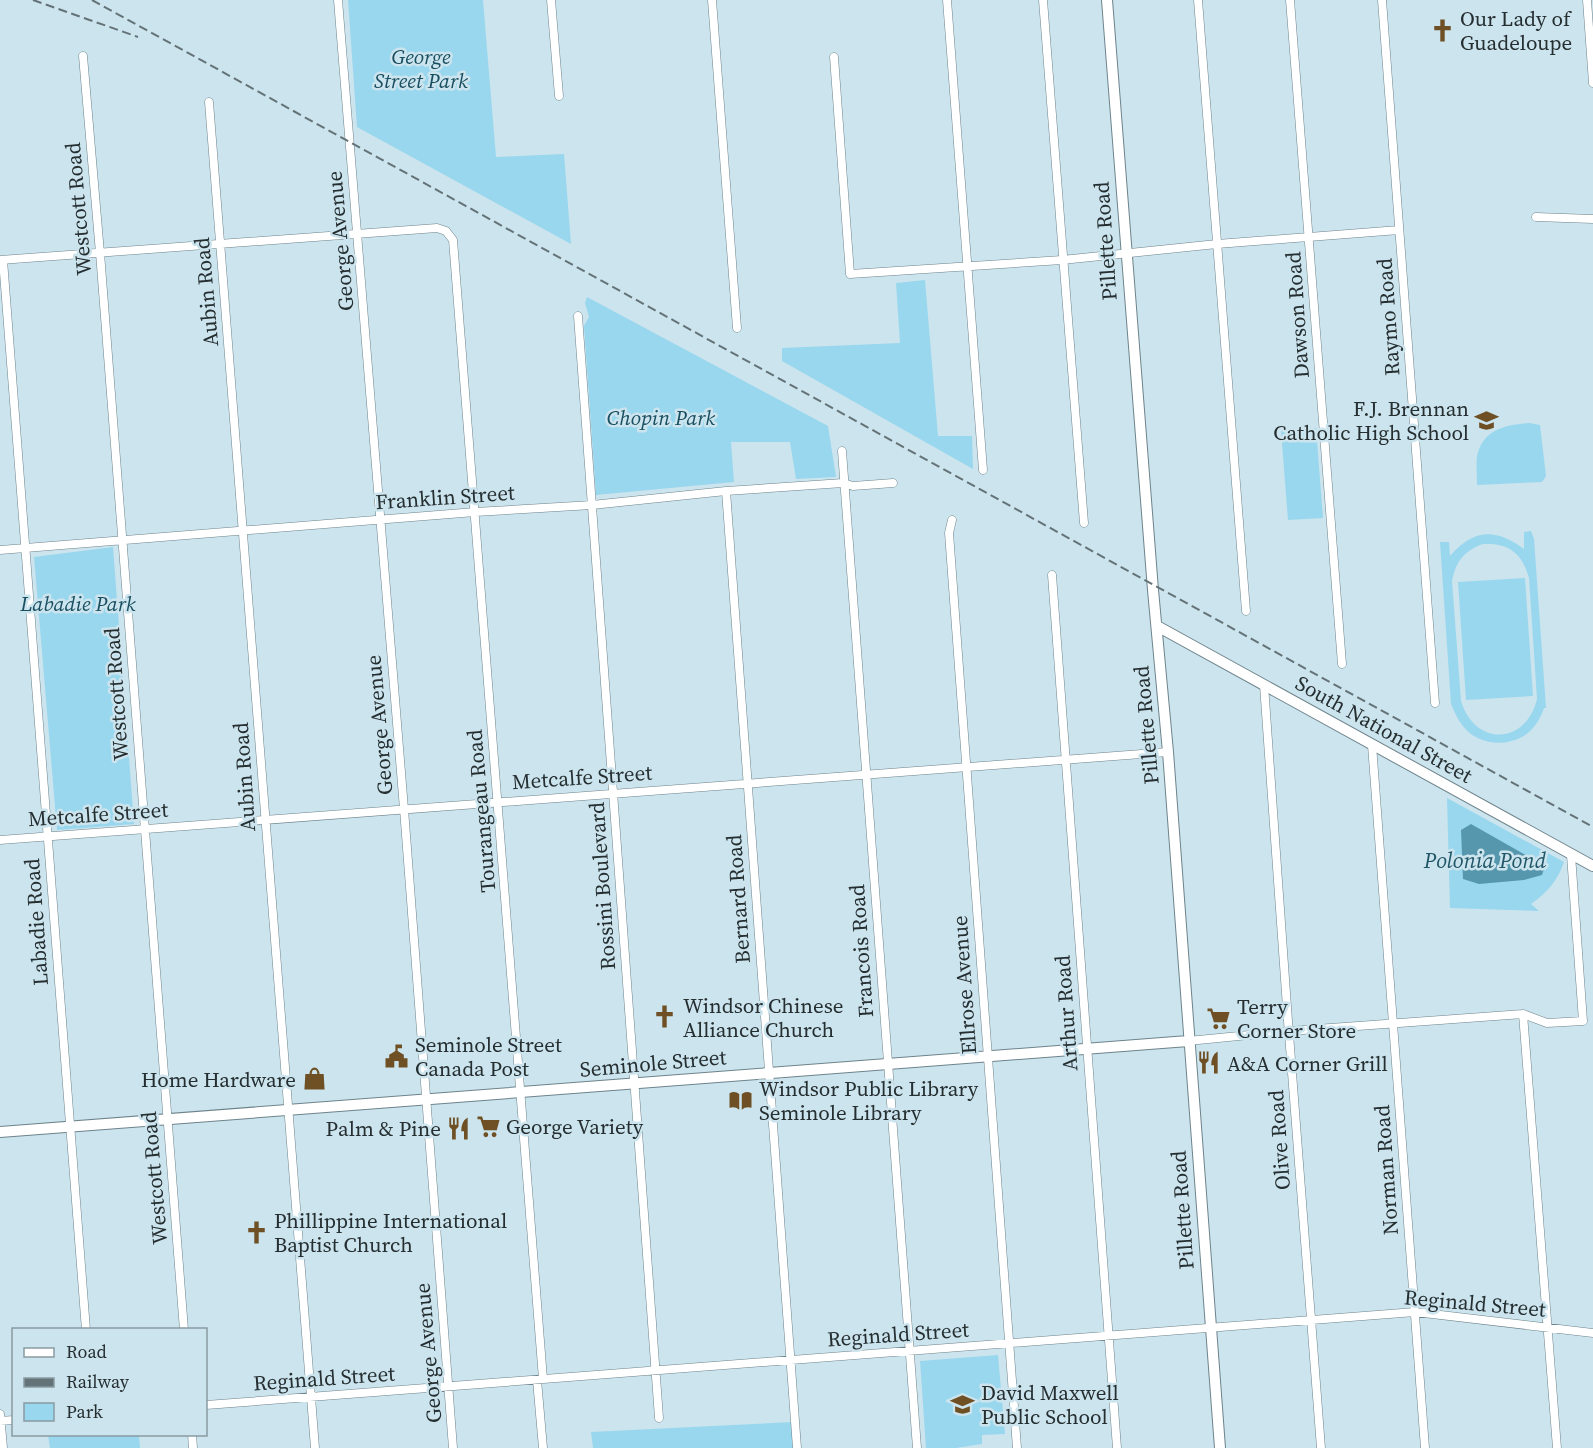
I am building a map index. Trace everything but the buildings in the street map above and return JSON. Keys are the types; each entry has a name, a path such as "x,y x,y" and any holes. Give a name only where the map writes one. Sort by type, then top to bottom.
{"street":[{"name":"George Avenue","path":"339,0 453,1448"},
{"path":"551,0 559,96"},
{"path":"712,0 737,328"},
{"path":"947,0 984,470"},
{"path":"1043,0 1084,523"},
{"name":"Pillette Road","path":"1107,0 1168,752 1220,1448"},
{"path":"1198,0 1246,611"},
{"name":"Dawson Road","path":"1290,0 1342,664"},
{"name":"Raymo Road","path":"1382,0 1435,703"},
{"path":"1587,0 1593,83"},
{"name":"Westcott Road","path":"83,56 184,1328"},
{"path":"834,57 850,274 1062,260 1217,244 1399,230"},
{"name":"Aubin Road","path":"209,102 315,1448"},
{"path":"1536,217 1593,219"},
{"name":"Tourangeau Road","path":"357,235 437,228 446,231 453,240 521,1093 543,1448"},
{"path":"1,260 357,235"},
{"name":"Labadie Road","path":"1,260 86,1328"},
{"name":"Rossini Boulevard","path":"578,316 659,1418"},
{"name":"Francois Road","path":"842,451 917,1448"},
{"name":"Franklin Street","path":"0,550 592,504 726,491 843,483 853,486 893,483"},
{"name":"Bernard Road","path":"726,491 797,1448"},
{"name":"Ellrose Avenue","path":"952,520 949,533 1017,1448"},
{"name":"Arthur Road","path":"1052,575 1117,1448"},
{"name":"South National Street","path":"1157,626 1593,866"},
{"name":"Olive Road","path":"1264,685 1288,1031 1321,1448"},
{"name":"Norman Road","path":"1372,745 1425,1448"},
{"name":"Metcalfe Street","path":"0,840 1168,752"},
{"path":"1557,1448 1523,1014 1546,1023 1582,1021 1572,855"},
{"name":"Seminole Street","path":"0,1132 1523,1014"},
{"name":"Reginald Street","path":"207,1405 1415,1312 1593,1333"},
{"path":"0,1414 3,1448"}],"green space":[{"name":"George Street Park","path":"348,0 483,0 496,157 564,154 571,244 357,127"},
{"path":"925,280 938,436 972,436 973,469 782,361 782,348 900,343 896,283"},
{"name":"Chopin Park","path":"587,297 828,426 836,477 796,479 790,442 731,442 734,482 596,495 584,326 589,317 585,303"},
{"path":"1529,423 1540,425 1546,476 1542,482 1477,485 1477,456 1484,440 1504,427"},
{"path":"1316,428 1323,518 1288,520 1281,431"},
{"path":"1531,531 1534,539 1546,708 1526,735 1506,742 1489,742 1467,731 1451,704 1440,542 1449,542 1450,556 1468,541 1485,534 1504,537 1524,549 1524,532","holes":["1483,544 1492,544 1513,551 1523,562 1529,578 1537,699 1531,714 1522,725 1512,732 1500,734 1488,733 1477,727 1468,716 1461,701 1452,581 1459,562 1466,554"]},
{"name":"Labadie Park","path":"113,547 134,824 57,830 34,557"},
{"path":"1525,578 1533,696 1466,700 1458,582"},
{"path":"1447,798 1564,862 1551,886 1531,904 1539,911 1450,908"},
{"name":"David Maxwell Public School","path":"998,1355 1005,1434 982,1435 982,1444 956,1448 926,1448 920,1361"},
{"path":"793,1422 795,1448 593,1448 591,1432"},
{"path":"48,1436 139,1436 140,1448 50,1448"}],"water":[{"name":"Polonia Pond","path":"1471,824 1545,866 1542,875 1524,880 1479,884 1463,879 1461,830"}],"railway":[{"path":"33,0 138,37"},
{"path":"92,0 1593,827"}],"place":[{"name":"Our Lady of Guadeloupe","path":"1442,30"},
{"name":"F.J. Brennan Catholic High School","path":"1487,420"},
{"name":"Windsor Chinese Alliance Church","path":"665,1017"},
{"name":"Terry Corner Store","path":"1219,1018"},
{"name":"Seminole Street Canada Post","path":"397,1056"},
{"name":"A&A Corner Grill","path":"1209,1063"},
{"name":"Home Hardware","path":"314,1079"},
{"name":"Windsor Public Library Seminole Library","path":"741,1100"},
{"name":"George Variety","path":"488,1126"},
{"name":"Palm & Pine","path":"459,1128"},
{"name":"Phillippine International Baptist Church","path":"256,1232"},
{"name":"David Maxwell Public School","path":"963,1404"}]}
